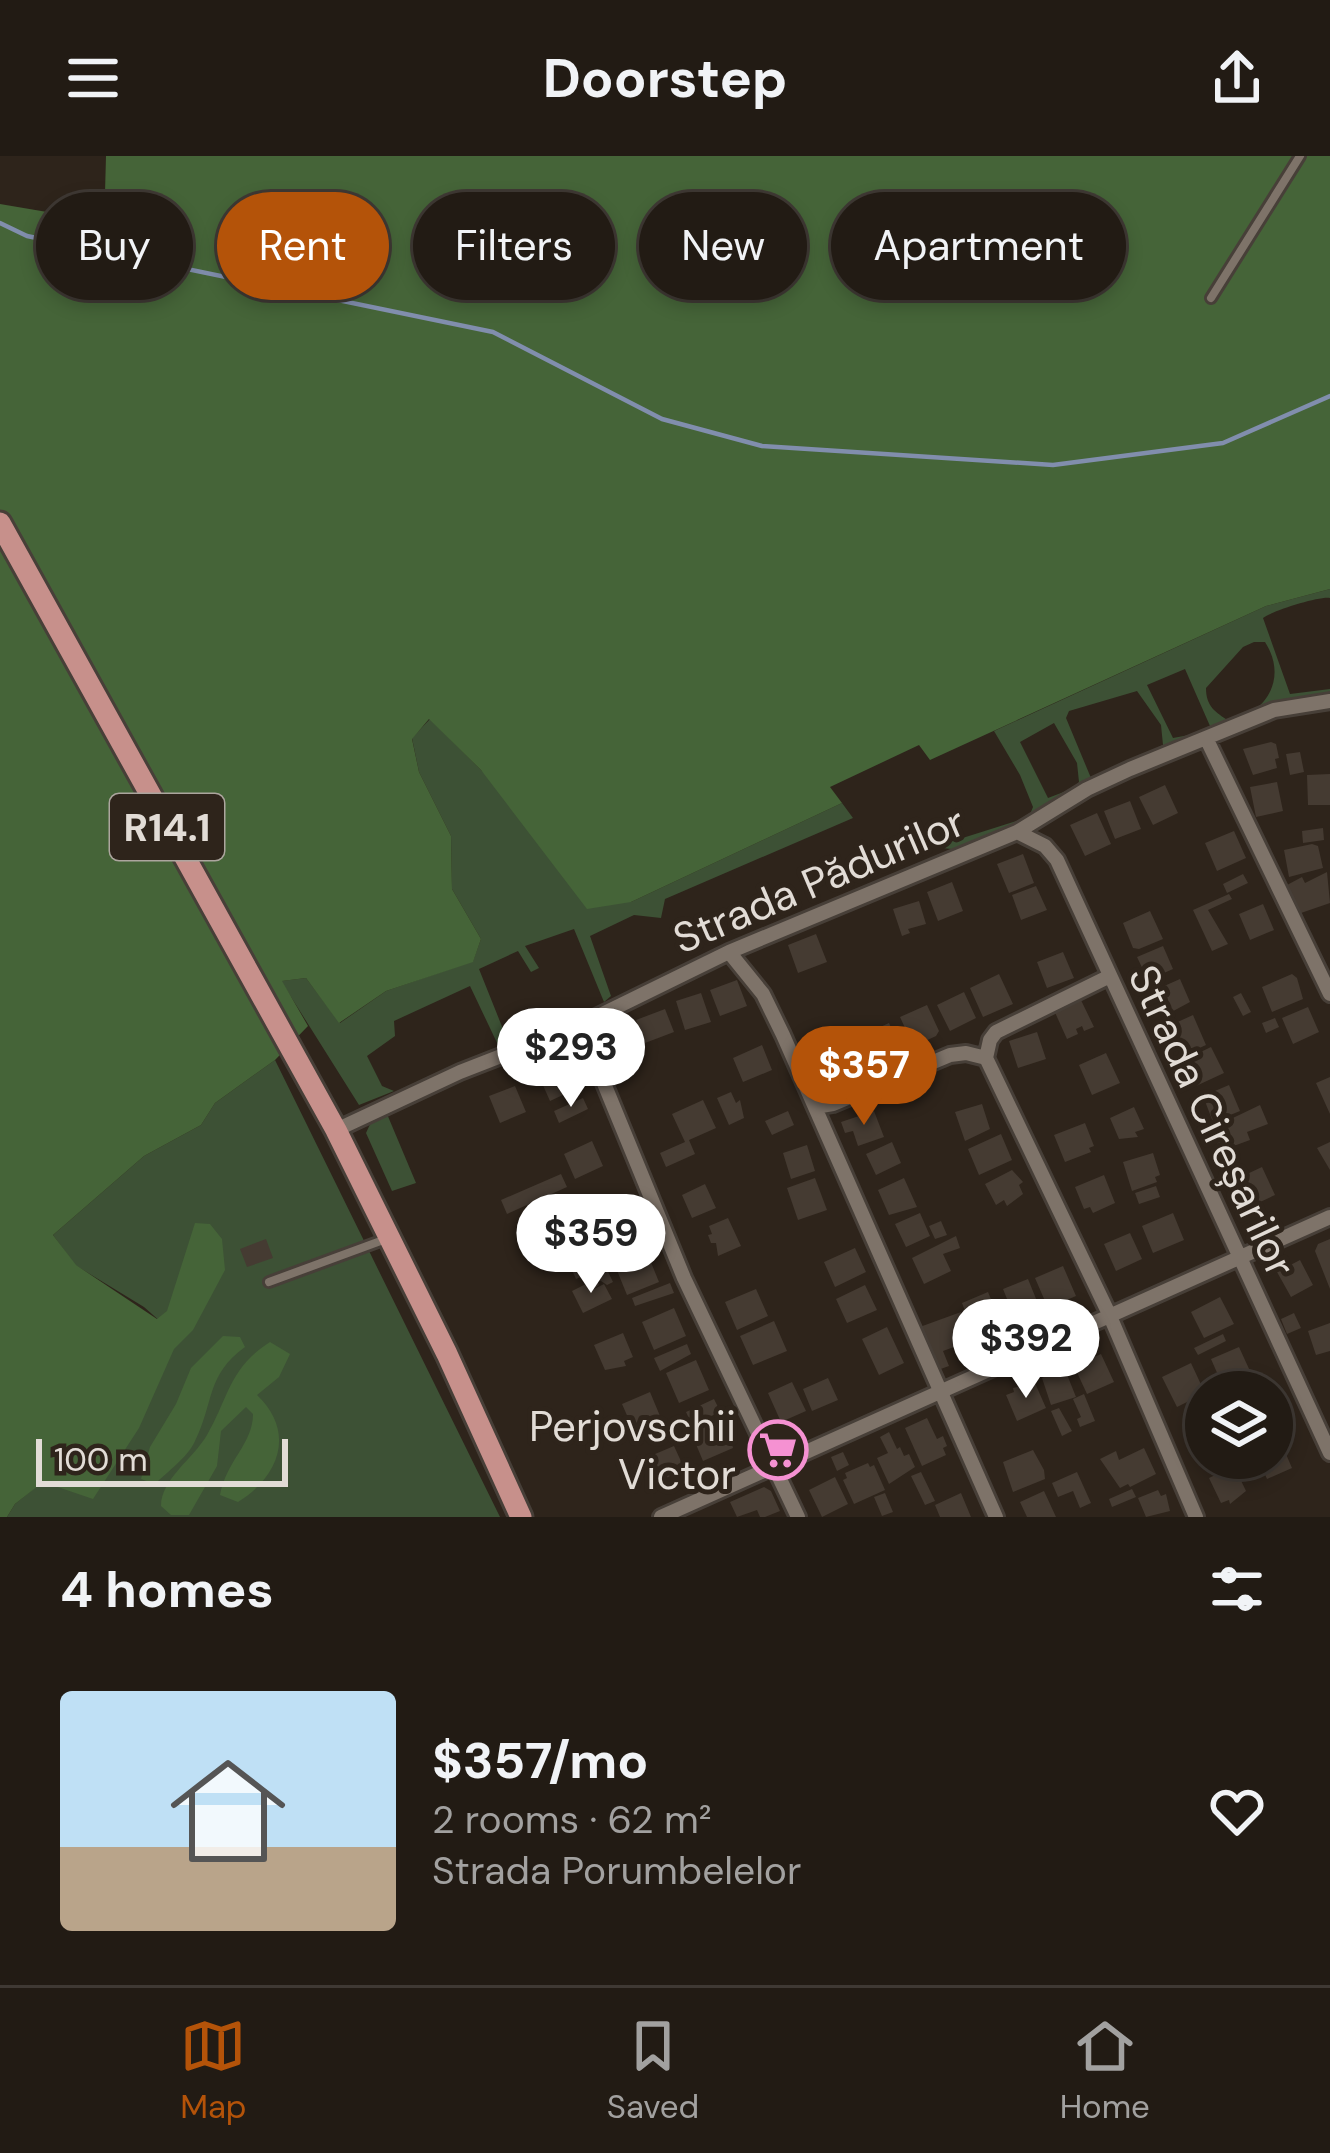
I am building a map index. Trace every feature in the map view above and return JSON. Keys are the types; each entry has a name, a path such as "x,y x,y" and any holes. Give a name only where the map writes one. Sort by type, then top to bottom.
{"main road":[{"name":"R14.1","path":"0,523 336,1130 520,1517"}],"street":[{"name":"Strada Pădurilor","path":"336,1130 460,1072 580,1025 729,952 1017,832 1087,789 1274,710 1330,700"},
{"path":"1207,740 1330,994"},
{"name":"Strada Cireșarilor","path":"1017,832 1046,846 1057,860 1330,1453"},
{"path":"729,952 763,994 996,1517"},
{"path":"1110,976 996,1032 986,1058 1109,1314 1196,1517"},
{"path":"580,1025 684,1278 798,1517"},
{"path":"815,1107 833,1104 950,1055 986,1058"},
{"path":"661,1517 1330,1217"}],"lane":[{"path":"1210,298 1300,156"},
{"path":"269,1282 389,1238"}],"green space":[{"path":"106,156 1330,156 1330,589 1266,606 930,760 919,745 830,787 842,803 631,902 587,909 481,770 429,719 412,739 419,772 451,836 452,889 481,939 473,962 386,991 339,1023 306,978 282,981 308,1026 275,1060 215,1103 201,1125 144,1156 53,1235 76,1265 157,1319 167,1311 195,1223 210,1224 222,1239 225,1270 193,1330 174,1349 139,1428 93,1499 43,1482 15,1504 7,1517 0,1517 0,204 36,210 36,300 193,300 193,192 105,192"},
{"path":"1330,589 1330,598 1263,618 1290,694 1330,689 1330,697 1284,701 960,850 934,847 1029,817 1033,807 1020,775 994,731 1266,606","holes":["1265,642 1272,655 1274,681 1263,702 1229,721 1212,708 1206,688 1243,647","1185,669 1210,726 1173,738 1147,685","1137,691 1161,725 1163,745 1091,778 1066,718 1069,711","1054,723 1077,763 1079,782 1048,798 1020,742"]},
{"path":"430,719 631,902 842,803 853,818 665,899 661,918 634,915 590,936 611,996 604,1002 574,929 525,946 539,968 531,972 518,951 479,969 509,1044 499,1047 470,986 394,1021 395,1036 367,1056 382,1086 394,1091 359,1105 281,981 306,978 340,1023 386,991 473,961 481,939 452,889 451,836 419,772 412,738"},
{"path":"275,1060 500,1517 7,1517 170,1330 144,1307 75,1265 53,1235 144,1156 201,1125 215,1103"},
{"path":"387,1114 416,1183 392,1191 366,1133 372,1120"},
{"path":"223,1336 240,1337 245,1347 217,1379 192,1447 155,1484 141,1479 150,1447 191,1368"},
{"path":"270,1342 290,1354 279,1377 257,1395 276,1423 279,1438 273,1466 238,1502 220,1495 252,1425 253,1414 246,1407 221,1431 217,1466 189,1515 171,1515 161,1506 166,1487 207,1435 238,1373"}],"building":[{"path":"1276,744 1277,768 1253,775 1243,749"},
{"path":"1300,752 1304,772 1290,775 1286,754"},
{"path":"1330,774 1330,805 1308,805 1307,775"},
{"path":"1277,782 1283,811 1256,817 1250,787"},
{"path":"1165,785 1178,813 1153,825 1139,797"},
{"path":"1130,801 1141,829 1115,839 1104,811"},
{"path":"1097,813 1111,844 1085,856 1070,825"},
{"path":"1323,828 1324,840 1303,843 1302,831"},
{"path":"1234,831 1246,858 1217,871 1205,843"},
{"path":"1318,846 1323,868 1289,877 1284,850"},
{"path":"1023,854 1034,883 1009,893 997,864"},
{"path":"1327,872 1330,903 1301,913 1287,885 1302,877 1305,883"},
{"path":"1243,874 1248,883 1227,893 1223,884"},
{"path":"952,882 963,911 938,921 927,892"},
{"path":"1036,886 1047,910 1021,920 1012,895"},
{"path":"1229,894 1232,899 1208,910 1228,944 1212,951 1193,910"},
{"path":"919,901 926,924 902,936 893,909"},
{"path":"1263,904 1274,930 1250,940 1239,914"},
{"path":"1150,911 1163,939 1133,948 1123,923"},
{"path":"816,934 827,962 798,973 788,945"},
{"path":"1163,946 1173,969 1148,980 1137,957"},
{"path":"1063,952 1074,978 1047,988 1037,962"},
{"path":"999,974 1013,1004 983,1017 970,988"},
{"path":"1292,974 1303,999 1272,1012 1262,987"},
{"path":"1180,979 1190,1002 1164,1016 1153,991"},
{"path":"737,980 747,1006 720,1016 710,990"},
{"path":"964,992 976,1018 950,1031 937,1005"},
{"path":"701,993 711,1022 685,1030 676,1001"},
{"path":"1241,993 1251,1012 1243,1016 1233,997"},
{"path":"1079,996 1094,1027 1084,1031 1082,1026 1067,1039 1053,1008"},
{"path":"927,1005 939,1031 917,1045 900,1017"},
{"path":"1308,1007 1319,1032 1293,1044 1282,1018"},
{"path":"665,1009 674,1032 645,1043 636,1020"},
{"path":"1193,1015 1206,1045 1182,1056 1171,1025"},
{"path":"1275,1018 1279,1027 1266,1033 1262,1023"},
{"path":"889,1023 903,1054 877,1062 865,1034"},
{"path":"1037,1032 1046,1059 1018,1068 1009,1041"},
{"path":"762,1045 772,1070 743,1082 733,1058"},
{"path":"1211,1047 1224,1073 1196,1086 1184,1060"},
{"path":"1106,1053 1120,1083 1092,1095 1079,1065"},
{"path":"568,1060 580,1087 550,1101 538,1074"},
{"path":"1330,1077 1330,1114 1316,1083"},
{"path":"1229,1085 1240,1111 1213,1122 1203,1096"},
{"path":"515,1086 526,1112 500,1123 489,1096"},
{"path":"731,1092 736,1103 740,1100 744,1118 729,1125 717,1098"},
{"path":"583,1098 588,1109 559,1123 554,1111"},
{"path":"703,1100 716,1128 689,1140 695,1154 666,1167 660,1153 685,1142 672,1114"},
{"path":"982,1104 990,1129 965,1141 955,1112"},
{"path":"1260,1105 1268,1124 1247,1132 1250,1140 1220,1151 1212,1128"},
{"path":"1134,1107 1144,1129 1135,1132 1138,1137 1119,1139 1110,1118"},
{"path":"788,1111 794,1125 772,1135 765,1121"},
{"path":"874,1111 884,1137 858,1146 853,1131 845,1133 841,1122"},
{"path":"1085,1123 1094,1146 1091,1152 1065,1162 1054,1135"},
{"path":"1001,1134 1012,1160 979,1175 968,1149"},
{"path":"592,1141 603,1166 575,1179 564,1154"},
{"path":"892,1142 901,1163 876,1175 866,1154"},
{"path":"1330,1142 1330,1170 1317,1148"},
{"path":"807,1145 815,1171 791,1179 783,1153"},
{"path":"1153,1153 1160,1175 1155,1177 1157,1182 1132,1191 1123,1162"},
{"path":"1262,1167 1275,1195 1245,1209 1232,1181"},
{"path":"1012,1170 1023,1182 1019,1185 1023,1194 1007,1206 1004,1200 996,1205 985,1184"},
{"path":"561,1174 567,1187 507,1214 501,1200"},
{"path":"1104,1175 1115,1203 1093,1213 1090,1207 1084,1209 1075,1187"},
{"path":"815,1178 827,1210 798,1220 787,1188"},
{"path":"904,1178 917,1207 889,1215 878,1190"},
{"path":"705,1184 716,1208 692,1218 682,1195"},
{"path":"1156,1186 1160,1197 1139,1204 1135,1193"},
{"path":"620,1198 634,1222 600,1236 591,1209"},
{"path":"560,1204 580,1244 552,1258 537,1216"},
{"path":"920,1213 930,1236 906,1247 895,1224"},
{"path":"1173,1213 1184,1240 1153,1253 1142,1226"},
{"path":"728,1218 741,1246 718,1256 709,1226"},
{"path":"941,1221 947,1235 935,1239 929,1226"},
{"path":"1130,1233 1142,1259 1116,1271 1104,1244"},
{"path":"956,1236 960,1248 943,1254 951,1271 924,1284 912,1258"},
{"path":"266,1239 273,1258 247,1267 240,1249"},
{"path":"1330,1239 1330,1289 1315,1251"},
{"path":"855,1248 866,1272 835,1287 824,1262"},
{"path":"598,1251 613,1282 607,1285 595,1277 585,1257"},
{"path":"583,1252 590,1273 576,1279 567,1259"},
{"path":"648,1255 659,1282 627,1295 616,1268"},
{"path":"1300,1260 1313,1285 1291,1297 1277,1272"},
{"path":"1063,1266 1076,1296 1048,1308 1035,1278"},
{"path":"596,1279 599,1285 592,1290 604,1284 612,1299 583,1313 572,1291"},
{"path":"1028,1279 1041,1311 1016,1321 1003,1289"},
{"path":"670,1283 674,1293 635,1306 632,1298"},
{"path":"865,1285 877,1310 847,1323 836,1299"},
{"path":"756,1289 768,1316 737,1330 725,1302"},
{"path":"988,1292 1002,1326 975,1337 962,1303"},
{"path":"1220,1297 1234,1324 1204,1338 1191,1312"},
{"path":"674,1308 686,1336 654,1350 642,1322"},
{"path":"961,1312 973,1341 957,1352 954,1347 943,1351 949,1366 935,1371 917,1328"},
{"path":"1294,1313 1301,1328 1287,1334 1281,1319"},
{"path":"774,1321 787,1351 753,1365 740,1336"},
{"path":"1330,1323 1330,1351 1316,1355 1308,1331"},
{"path":"887,1327 904,1363 879,1375 862,1339"},
{"path":"623,1333 633,1357 624,1361 626,1366 605,1370 594,1345"},
{"path":"1223,1334 1226,1341 1198,1355 1194,1348"},
{"path":"687,1344 691,1354 660,1371 654,1358"},
{"path":"1239,1347 1250,1371 1216,1371 1211,1359"},
{"path":"1101,1354 1114,1382 1087,1394 1074,1366"},
{"path":"696,1360 709,1390 679,1403 666,1373"},
{"path":"1191,1363 1195,1371 1185,1371 1185,1403 1177,1407 1162,1377"},
{"path":"1064,1367 1076,1397 1051,1405 1042,1378"},
{"path":"828,1378 838,1400 812,1411 803,1389"},
{"path":"792,1382 806,1411 781,1422 768,1393"},
{"path":"1035,1383 1046,1408 1017,1421 1006,1395 1013,1388"},
{"path":"650,1392 660,1416 653,1419 655,1423 633,1429 622,1404"},
{"path":"1084,1394 1095,1421 1080,1427 1073,1399"},
{"path":"714,1399 720,1411 693,1427 686,1412"},
{"path":"1059,1408 1072,1431 1062,1436 1051,1411"},
{"path":"724,1416 733,1448 703,1461 690,1430"},
{"path":"927,1418 937,1439 943,1436 947,1446 943,1448 946,1455 922,1466 905,1428"},
{"path":"889,1432 897,1449 904,1456 909,1454 915,1467 889,1484 877,1458 888,1453 880,1437"},
{"path":"674,1446 685,1470 658,1481 648,1457"},
{"path":"1144,1448 1156,1474 1120,1488 1100,1459 1116,1451 1119,1460"},
{"path":"1033,1450 1045,1479 1013,1492 1003,1462"},
{"path":"843,1452 849,1465 837,1471 831,1457"},
{"path":"874,1465 885,1490 854,1504 843,1480 845,1473"},
{"path":"921,1472 935,1501 925,1505 911,1476"},
{"path":"1077,1472 1091,1503 1080,1508 1073,1491 1058,1497 1052,1483"},
{"path":"835,1477 848,1504 822,1517 809,1490"},
{"path":"1209,1479 1240,1479 1246,1491 1230,1504 1229,1500 1221,1503"},
{"path":"764,1487 771,1491 780,1511 760,1517 757,1510 737,1517 730,1502"},
{"path":"1132,1489 1136,1497 1112,1507 1109,1499"},
{"path":"1158,1490 1161,1496 1166,1494 1170,1511 1146,1517 1138,1498"},
{"path":"1044,1491 1056,1517 1027,1517 1020,1502"},
{"path":"885,1493 893,1512 882,1516 874,1497"},
{"path":"961,1493 971,1517 940,1517 935,1505"}],"waterway":[{"path":"0,223 27,236 493,332 662,419 762,446 1053,465 1223,443 1330,396"}],"place":[{"name":"Perjovschii Victor","path":"778,1450"}]}
